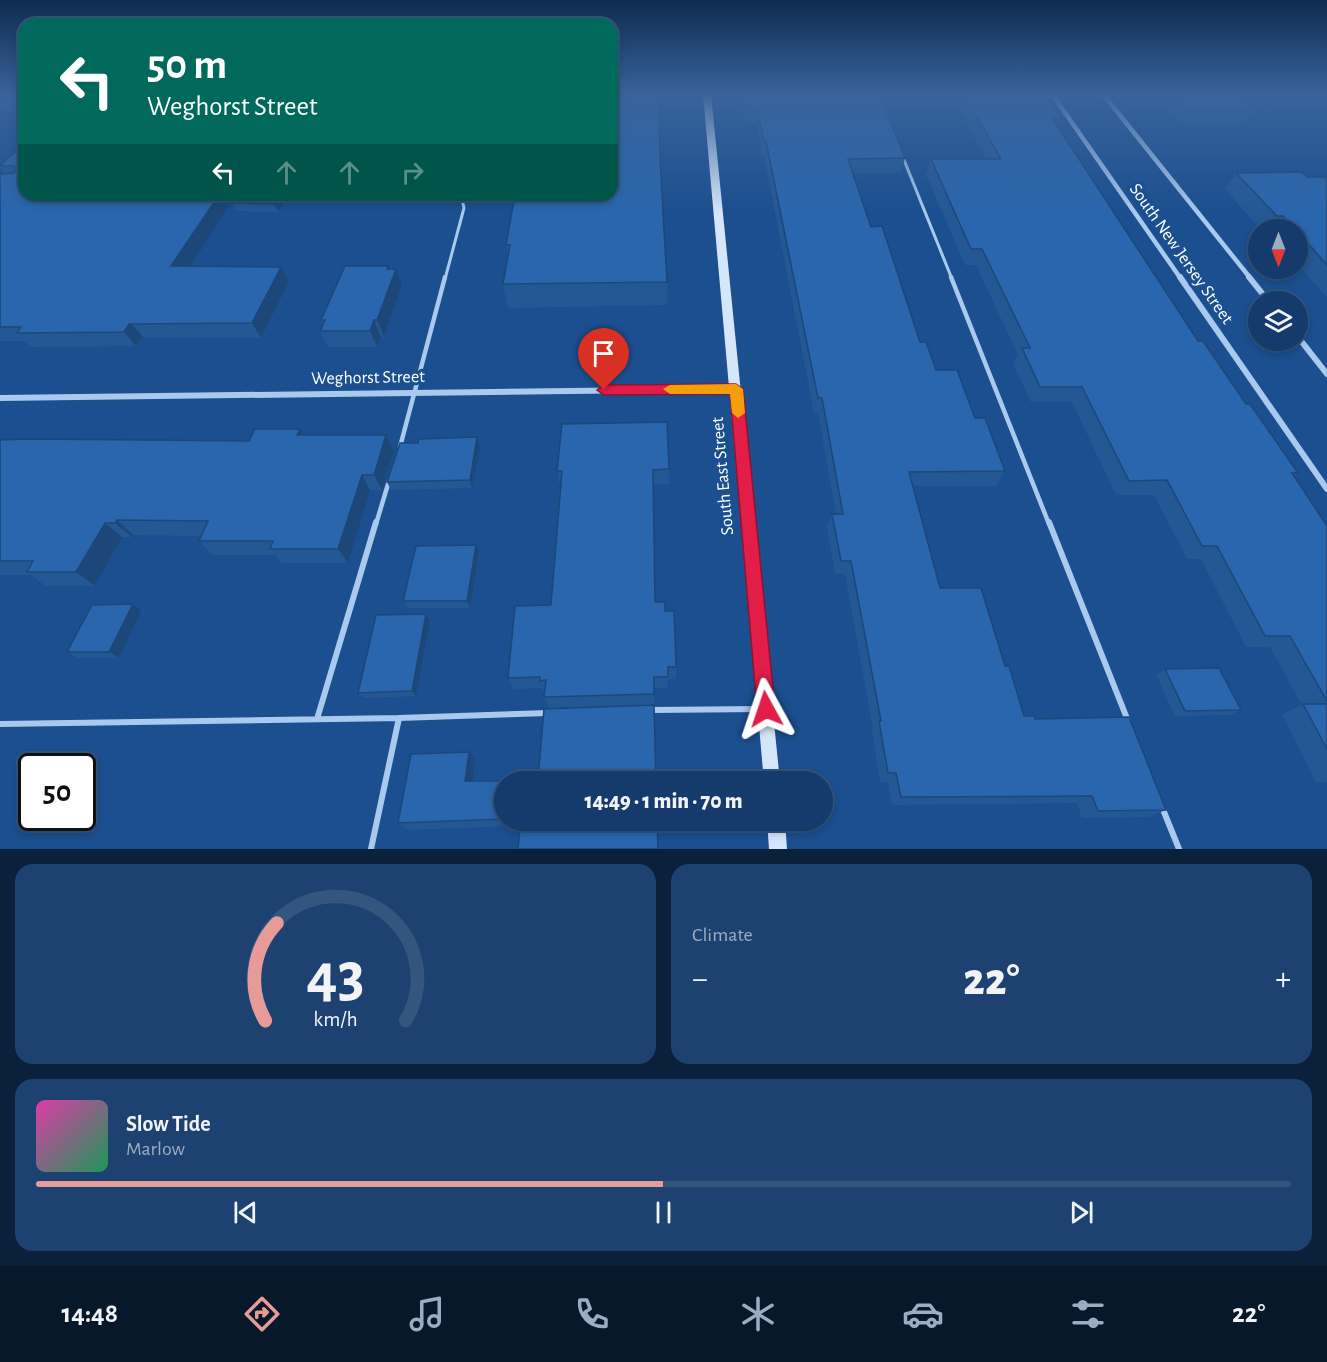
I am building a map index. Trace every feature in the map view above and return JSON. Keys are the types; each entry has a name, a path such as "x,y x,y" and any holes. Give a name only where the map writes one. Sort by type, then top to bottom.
{"main road":[{"name":"South East Street","path":"711,134 771,771"},
{"path":"777,831 778,849"}],"street":[{"name":"South New Jersey Street","path":"1080,134 1327,489"},
{"name":"South New Jersey Street","path":"1135,134 1260,291"},
{"path":"1308,350 1327,374"},
{"name":"Weghorst Street","path":"0,398 736,389"}],"lane":[{"path":"900,148 1131,728"},
{"path":"399,450 464,208 462,201"},
{"path":"317,719 392,473"},
{"path":"638,710 766,709"},
{"path":"0,724 399,718 554,713"},
{"path":"371,849 399,718"},
{"path":"1161,805 1179,849"}],"building":[{"path":"618,134 660,134 667,282 503,284 510,245 506,245 514,201 618,201"},
{"path":"762,134 895,134 905,158 848,159 871,227 882,226 920,342 926,342 936,370 957,370 975,418 985,418 1005,471 909,472 940,588 981,588 1005,666 1009,666 1024,716 1035,716 1035,719 1129,717 1166,810 1098,811 1092,796 901,797 896,773 888,773 879,721 881,721 851,561 841,561 832,514 843,514 822,398 818,398 766,141 764,141"},
{"path":"987,134 1062,134 1198,341 1203,341 1246,404 1250,404 1298,473 1292,473 1327,526 1327,701 1290,636 1265,636 1217,546 1202,546 1167,480 1129,481 1082,387 1040,387 1022,348 1030,348 982,249 971,249 931,159 1001,159"},
{"path":"18,149 18,201 215,201 171,266 281,267 252,323 129,324 124,332 17,333 21,327 0,327 0,174 14,173 17,169 14,166 0,166"},
{"path":"1302,172 1307,177 1327,177 1327,265 1308,243 1308,219 1286,219 1283,216 1277,216 1236,173"},
{"path":"232,201 276,201 274,204 231,203"},
{"path":"345,266 388,266 387,269 396,269 377,320 374,320 370,331 320,331 325,320 321,320"},
{"path":"667,422 669,469 653,470 655,602 665,602 665,611 674,611 676,667 668,667 668,677 654,677 654,694 544,697 546,680 540,681 540,677 508,678 515,606 551,605 562,471 557,471 562,424"},
{"path":"255,429 300,429 297,435 386,435 374,475 362,475 338,549 270,549 273,541 199,541 208,521 117,520 115,523 105,523 76,572 27,572 33,561 0,561 0,440 249,441"},
{"path":"477,437 470,480 387,482 400,443 418,443 419,439"},
{"path":"476,545 467,601 403,601 416,546"},
{"path":"133,604 109,652 67,652 92,605"},
{"path":"426,614 412,691 358,693 376,615"},
{"path":"1219,668 1241,710 1185,711 1165,669"},
{"path":"1303,704 1327,704 1327,749"},
{"path":"654,705 656,771 539,771 544,709"},
{"path":"469,752 465,781 494,781 494,819 398,823 411,754"},
{"path":"520,831 657,831 658,849 518,849"}],"slow traffic":[{"path":"670,389 736,389 738,413"}],"route":[{"path":"604,390 736,389 766,709"}]}
